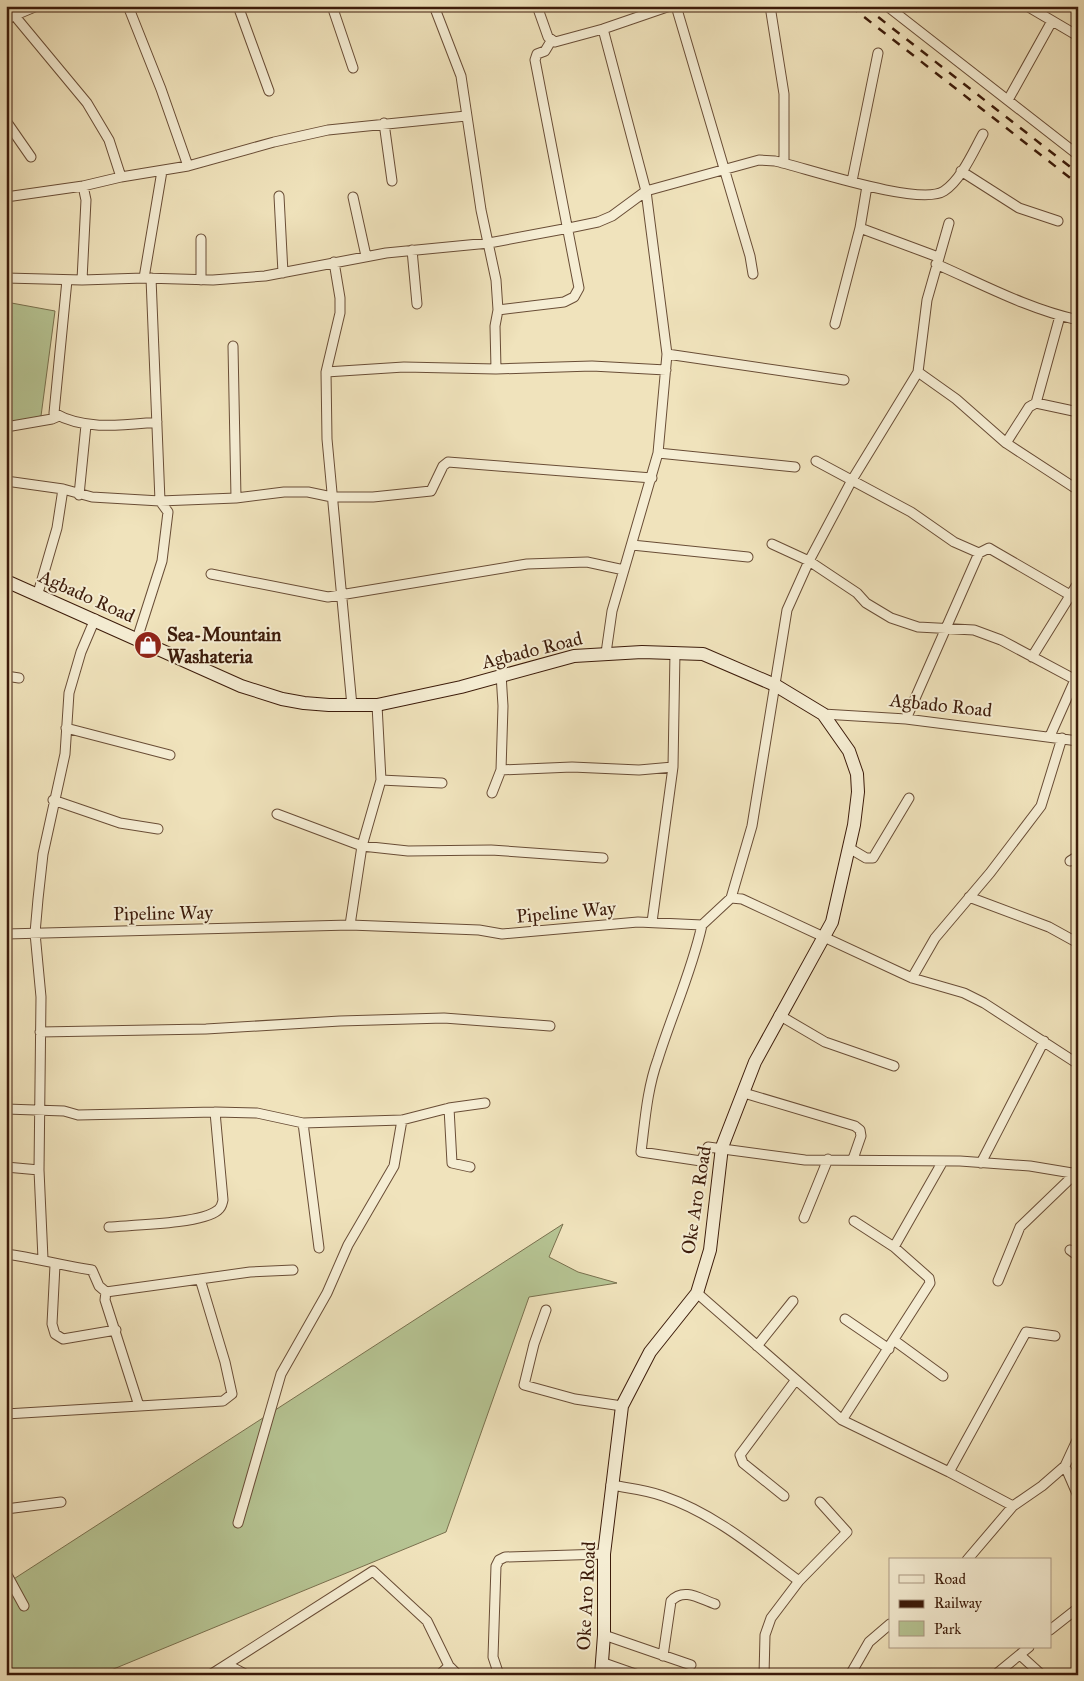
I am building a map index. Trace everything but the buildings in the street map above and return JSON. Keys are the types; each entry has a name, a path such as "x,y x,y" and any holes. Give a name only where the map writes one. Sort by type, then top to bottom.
{"main road":[{"name":"Agbado Road","path":"6,581 95,619 241,686 282,699 329,706 376,704 461,687 501,674 574,656 606,653 675,652 703,654 776,685 823,714"},
{"name":"Oke Aro Road","path":"601,1668 604,1635 604,1554 610,1520 611,1485 622,1406 650,1352 697,1293 710,1250 722,1147 755,1062 779,1015 826,937 832,922 849,848 858,792 857,774 849,751 823,714"}],"street":[{"path":"37,6 10,17 91,109 109,140 121,177"},
{"path":"128,6 162,89 188,166"},
{"path":"238,6 269,91"},
{"path":"332,6 353,68"},
{"path":"434,6 461,76 482,218 496,280 498,310 495,326 496,369"},
{"path":"537,6 551,40 556,42 603,29 670,6"},
{"path":"676,6 750,256 753,274"},
{"path":"770,6 784,94 784,163"},
{"path":"887,6 1078,155"},
{"path":"1027,6 1078,36"},
{"path":"1008,100 1052,21"},
{"path":"603,29 646,191 667,354 658,453 612,611 606,653"},
{"path":"498,310 564,302 574,297 579,288 536,60 537,54 545,51 551,40"},
{"path":"852,181 878,53"},
{"path":"6,197 83,186 121,177 188,166 301,136 384,123 466,116"},
{"path":"6,121 31,156"},
{"path":"384,123 392,181"},
{"path":"6,278 201,280 265,276 366,256 489,243 569,228 612,216 646,191 724,168 759,160 784,163 867,186 930,196 946,190 961,171 983,134"},
{"path":"137,639 162,560 168,512 160,501 148,278 162,171"},
{"path":"961,171 1019,208 1058,220"},
{"path":"82,280 86,200 83,186"},
{"path":"835,324 860,228 867,186"},
{"path":"280,196 284,272"},
{"path":"353,197 366,256"},
{"path":"949,223 927,300 918,372 852,480 809,561 787,610 752,826 731,898 702,924 695,957 657,1060 646,1106 641,1152 701,1161 708,1147 722,1147 780,1158 981,1163 1030,1166 1076,1174"},
{"path":"860,228 937,260 1012,298 1060,316 1078,320"},
{"path":"201,239 201,280"},
{"path":"412,250 417,304"},
{"path":"334,262 340,298 340,313 326,372 327,439 352,706"},
{"path":"67,280 54,413 86,425 122,425 157,422"},
{"path":"1036,403 1060,316"},
{"path":"233,346 236,498"},
{"path":"667,354 844,380"},
{"path":"326,372 404,367 496,369 592,366 666,370"},
{"path":"918,372 956,399 1006,443 1078,490"},
{"path":"1006,443 1029,407 1036,403 1078,412"},
{"path":"6,427 52,419 59,416"},
{"path":"79,495 86,425"},
{"path":"658,453 795,467"},
{"path":"816,461 911,512 954,542 979,553"},
{"path":"6,481 63,489 79,495 160,501 236,498 284,492 308,492 332,497 373,497 431,491 443,466 448,462 652,478"},
{"path":"38,594 57,528 63,489"},
{"path":"772,544 809,561 885,615 918,627 974,630 1001,640 1032,657 1076,676 1050,736"},
{"path":"632,545 748,557"},
{"path":"906,719 948,628 979,553 989,548 1070,595"},
{"path":"211,574 321,596 341,595 527,564 587,562 624,570"},
{"path":"1032,657 1077,585 1078,576"},
{"path":"43,1259 39,1170 41,998 35,933 43,854 53,800 65,754 69,693 81,652 95,619"},
{"path":"652,922 673,767 675,652"},
{"path":"492,793 501,770 503,706 501,674"},
{"path":"6,676 19,678"},
{"path":"350,925 362,846 381,780 376,704"},
{"name":"Agbado Road","path":"823,714 906,719 1078,740"},
{"path":"66,728 170,755"},
{"path":"912,978 935,938 1041,806 1062,738"},
{"path":"501,770 572,767 639,770 673,767"},
{"path":"381,780 442,783"},
{"path":"849,848 866,858 873,858 909,798"},
{"path":"53,800 120,823 158,830"},
{"path":"277,814 362,846 408,851 491,850 603,858"},
{"path":"969,897 1049,927 1078,943"},
{"path":"731,898 749,900 787,921 826,937 912,978 964,993 1007,1016 1078,1064"},
{"name":"Pipeline Way","path":"6,934 350,925 479,930 502,934 652,922 702,924"},
{"path":"779,1015 825,1042 894,1066"},
{"path":"40,1032 206,1029 340,1020 444,1018 550,1026"},
{"path":"981,1163 1044,1041"},
{"path":"744,1093 855,1126 860,1130 861,1136 853,1159"},
{"path":"6,1109 41,1112 64,1111 78,1115 257,1113 303,1123 402,1120 449,1108 485,1103"},
{"path":"449,1108 452,1163 470,1167"},
{"path":"109,1227 168,1222 204,1216 217,1212 221,1208 215,1112"},
{"path":"238,1523 281,1374 327,1293 348,1245 394,1166 402,1120"},
{"path":"303,1123 320,1248"},
{"path":"804,1218 828,1159"},
{"path":"894,1247 943,1161"},
{"path":"6,1167 39,1170"},
{"path":"998,1282 1020,1227 1076,1174"},
{"path":"842,1420 892,1345 930,1283 929,1278 894,1247 854,1221"},
{"path":"1070,1250 1078,1256"},
{"path":"6,1254 43,1259 55,1265 92,1270 99,1286 106,1292 250,1272 294,1270"},
{"path":"55,1265 52,1324 56,1334 63,1339 116,1330"},
{"path":"6,1414 223,1401 232,1394 225,1362 200,1279"},
{"path":"106,1292 105,1300 139,1406"},
{"path":"697,1293 795,1381 842,1420 949,1472 1013,1506"},
{"path":"757,1346 793,1301"},
{"path":"546,1310 534,1344 524,1385 575,1400 622,1406"},
{"path":"846,1320 943,1376"},
{"path":"949,1472 1026,1332 1055,1336"},
{"path":"784,1496 743,1463 740,1455 795,1381"},
{"path":"969,1558 1013,1506 1042,1486 1065,1466 1078,1438"},
{"path":"1065,1466 1078,1496"},
{"path":"611,1485 662,1496 720,1522 799,1581"},
{"path":"6,1509 61,1502"},
{"path":"764,1675 766,1627 799,1581 847,1532 820,1502"},
{"path":"499,1675 493,1657 496,1566 499,1560 505,1557 604,1554"},
{"path":"210,1675 372,1571 427,1621 449,1666 458,1675"},
{"path":"6,1573 24,1606"},
{"path":"663,1656 671,1601 677,1594 685,1593 715,1604"},
{"path":"1052,1628 1078,1608"},
{"path":"850,1675 869,1642 889,1625"},
{"path":"604,1635 691,1664"},
{"path":"995,1675 1028,1648"},
{"path":"1020,1655 1042,1675"},
{"path":"228,1664 247,1675"},
{"path":"438,1675 449,1666"},
{"path":"601,1668 638,1675"}],"green space":[{"path":"6,302 55,311 41,416 6,424"},
{"path":"563,1224 549,1257 578,1272 617,1283 529,1297 446,1532 99,1675 6,1675 6,1584"}],"railway":[{"path":"850,6 1078,184"},
{"path":"864,6 1078,173"}],"place":[{"name":"Sea-Mountain Washateria","path":"148,645"}]}
